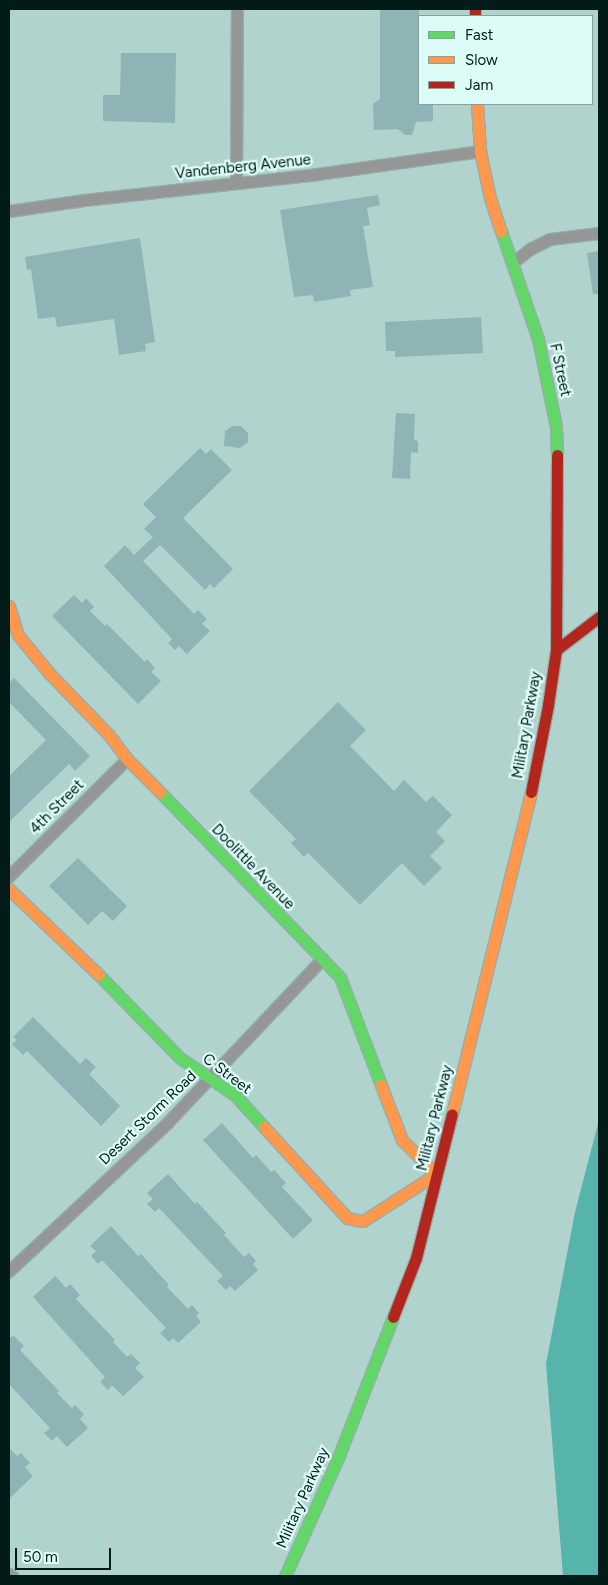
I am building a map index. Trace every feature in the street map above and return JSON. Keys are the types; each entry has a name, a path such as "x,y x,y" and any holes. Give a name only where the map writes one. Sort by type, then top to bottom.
{"street":[{"path":"236,9 236,183"},
{"name":"F Street","path":"477,105 480,151 490,198 538,339 556,427 558,510 556,650"},
{"name":"Vandenberg Avenue","path":"9,211 84,200 310,175 480,151"},
{"path":"512,262 530,249 550,239 599,233"},
{"name":"Doolittle Avenue","path":"9,606 18,635 49,673 109,735 127,759 340,977 402,1140 436,1174"},
{"path":"556,650 599,617"},
{"name":"Military Parkway","path":"285,1576 338,1458 416,1258 523,830 548,705 556,650"},
{"name":"4th Street","path":"9,876 127,759"},
{"name":"C Street","path":"9,889 97,973 180,1058 209,1080 235,1095 346,1218 363,1221 436,1174"},
{"name":"Desert Storm Road","path":"9,1271 209,1080 322,959"}],"water":[{"path":"599,1120 599,1576 563,1576 546,1364 575,1212"}],"building":[{"path":"380,9 419,9 418,105 433,105 433,121 416,122 412,135 405,135 398,129 374,130 373,104 380,99"},
{"path":"121,53 176,53 175,123 103,121 103,95 120,95"},
{"path":"378,195 380,205 367,208 370,225 363,226 373,287 350,290 351,296 314,302 313,295 294,297 280,210"},
{"path":"140,238 155,342 145,344 146,351 119,355 114,319 57,327 55,317 38,319 31,269 27,270 25,257"},
{"path":"599,251 599,294 593,294 587,253"},
{"path":"481,317 483,353 395,357 395,351 386,351 385,322"},
{"path":"396,413 415,414 414,440 418,441 418,453 411,452 410,479 392,478"},
{"path":"232,426 241,426 248,433 248,442 240,448 224,446 225,431"},
{"path":"200,448 206,454 211,449 232,470 183,518 233,569 214,588 210,584 205,590 160,545 143,561 194,614 198,610 207,619 202,624 210,631 187,654 179,646 175,650 168,643 172,639 104,566 125,545 134,555 153,537 144,529 156,517 143,504"},
{"path":"74,595 82,603 86,598 94,607 90,611 105,626 107,624 145,662 147,659 155,668 151,672 161,681 138,704 52,616"},
{"path":"14,678 90,756 75,771 69,764 9,822 9,776 46,740 9,702 9,683"},
{"path":"338,702 366,730 350,746 394,791 404,780 426,802 433,796 452,815 436,832 445,841 430,856 442,868 424,886 402,863 360,905 308,853 304,857 291,843 296,839 249,791"},
{"path":"78,858 127,906 113,921 102,911 88,925 49,886"},
{"path":"33,1017 80,1064 86,1058 96,1067 89,1074 120,1106 101,1126 27,1051 23,1055 12,1044 17,1040 13,1037"},
{"path":"222,1123 253,1158 256,1155 271,1172 274,1170 286,1183 282,1187 313,1220 293,1239 203,1140"},
{"path":"168,1174 195,1204 197,1202 226,1233 224,1235 244,1257 249,1253 256,1261 253,1264 258,1270 235,1291 230,1286 226,1290 217,1281 223,1276 159,1208 155,1212 147,1204 153,1199 147,1193"},
{"path":"111,1226 138,1256 141,1254 169,1285 167,1287 188,1309 192,1305 199,1313 196,1316 201,1322 178,1343 173,1338 169,1342 160,1333 166,1328 102,1260 98,1264 91,1256 96,1251 90,1246"},
{"path":"55,1276 66,1288 70,1284 80,1295 76,1299 115,1340 113,1342 127,1357 131,1354 140,1363 135,1368 144,1377 123,1396 112,1385 108,1390 100,1382 105,1377 33,1297"},
{"path":"14,1336 24,1346 20,1350 59,1391 57,1393 72,1408 75,1405 84,1414 80,1419 88,1428 67,1447 57,1436 52,1441 44,1433 50,1428 9,1384 9,1338"},
{"path":"9,1448 17,1456 21,1453 30,1463 25,1467 33,1476 9,1499"}],"traffic: fast":[{"path":"501,231 538,339 556,427 557,455"},
{"path":"160,792 340,977 381,1085"},
{"path":"99,975 180,1058 235,1095 264,1127"},
{"path":"285,1576 338,1458 393,1317"}],"traffic: slow":[{"path":"477,105 480,151 490,198 501,231"},
{"path":"9,606 18,635 49,673 109,735 127,759 160,792"},
{"path":"452,1114 531,792"},
{"path":"9,889 99,975"},
{"path":"264,1127 347,1218 363,1221 436,1174 402,1140 381,1085"}],"traffic: jam":[{"path":"475,9 475,15"},
{"path":"531,792 548,705 556,650 557,455"},
{"path":"556,650 599,617"},
{"path":"393,1317 416,1258 452,1114"}]}
